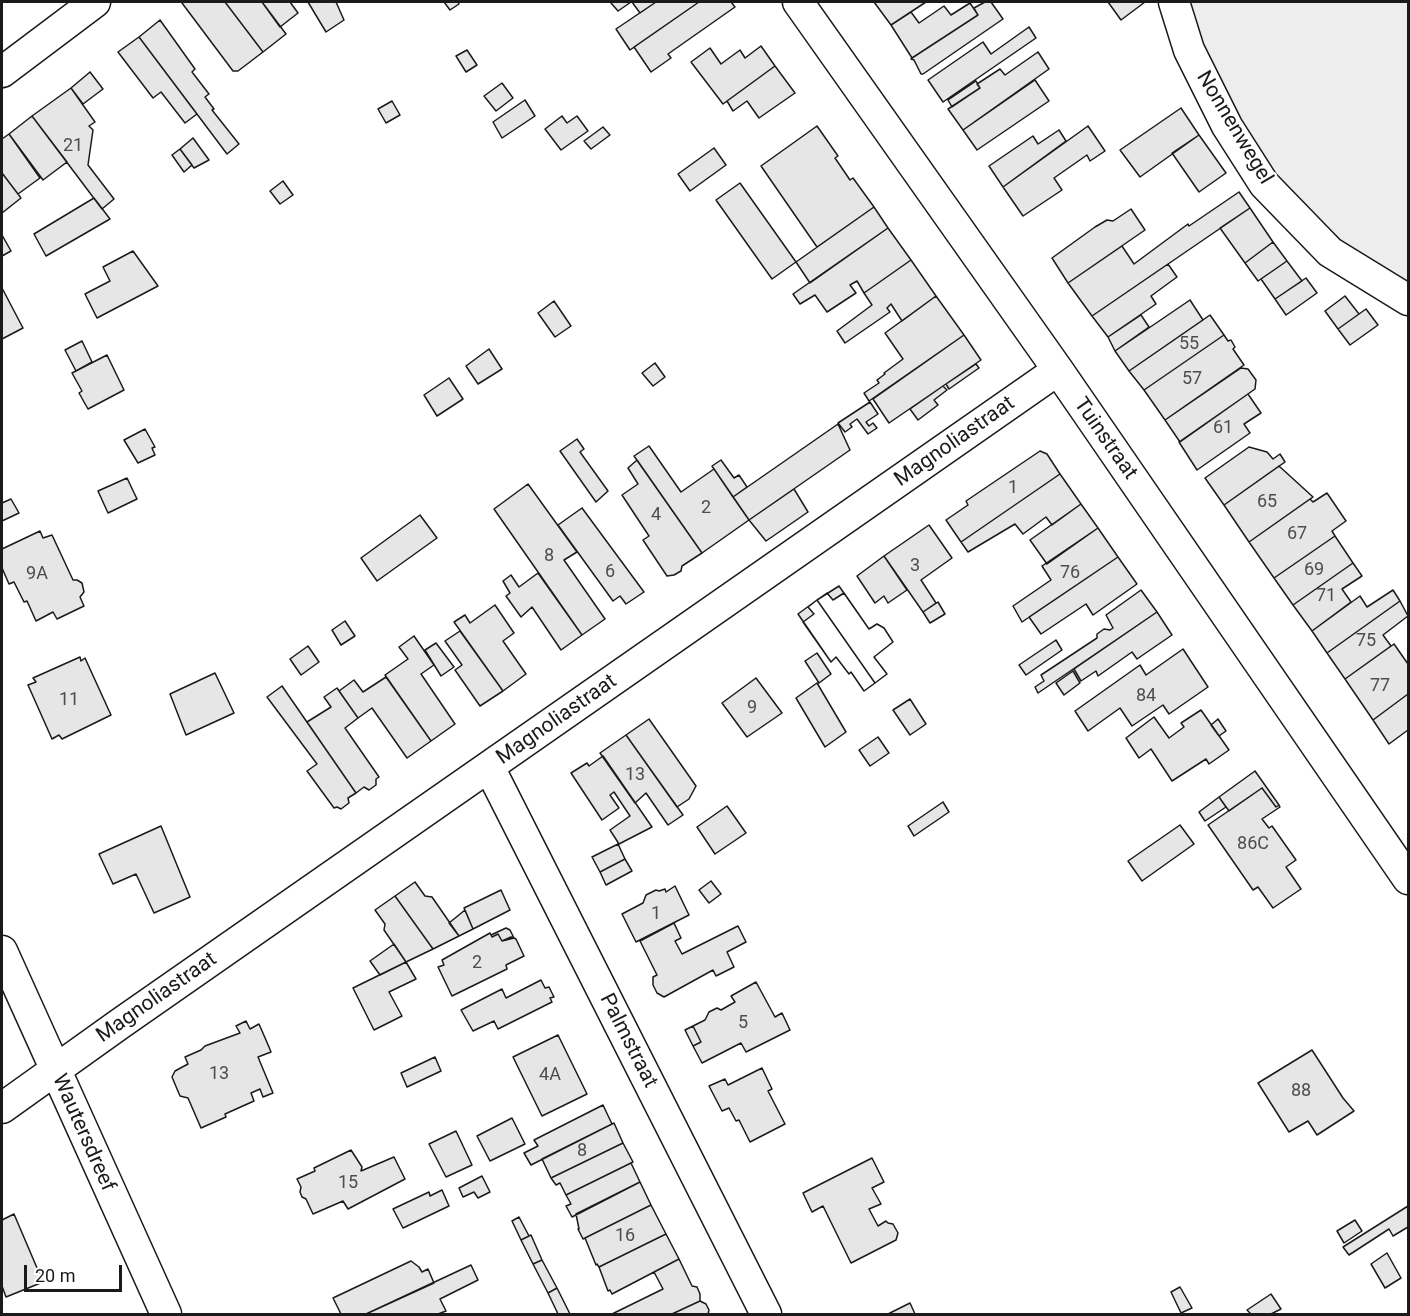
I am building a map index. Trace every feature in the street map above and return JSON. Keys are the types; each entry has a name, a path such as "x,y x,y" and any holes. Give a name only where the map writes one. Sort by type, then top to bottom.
{"street":[{"path":"2,72 95,2"},
{"name":"Tuinstraat","path":"798,2 1058,370 1408,879"},
{"name":"Nonnenwegel","path":"1174,2 1189,50 1227,126 1264,184 1330,252 1408,300"},
{"name":"Magnoliastraat","path":"2,1108 1058,370"},
{"name":"Palmstraat","path":"489,767 766,1314"},
{"name":"Wautersdreef","path":"2,951 166,1314"}],"shaded area":[{"path":"1187,2 1408,2 1408,285 1342,242 1295,196 1261,157 1226,99 1197,35"}],"building":[{"path":"225,2 263,52 238,71 233,71 182,3"},
{"path":"225,2 262,2 286,34 263,52"},
{"path":"262,2 290,2 298,13 280,27"},
{"path":"308,2 336,2 344,20 326,32"},
{"path":"444,2 458,2 459,4 450,10"},
{"path":"631,2 618,11 611,3"},
{"path":"632,2 656,2 640,13"},
{"path":"656,2 699,2 630,50 616,29"},
{"path":"699,2 731,2 735,7 668,54 671,58 651,72 634,47"},
{"path":"874,2 926,2 891,25"},
{"path":"985,2 991,2 1003,19 921,74 914,60 911,59 978,15 974,8"},
{"path":"1108,2 1145,2 1121,20"},
{"path":"970,3 978,15 912,58 891,25 911,12 919,23 944,6 951,15"},
{"path":"160,20 195,69 192,72 209,94 205,97 214,109 212,110 239,144 227,154 139,37"},
{"path":"1029,27 1036,38 943,102 928,80 983,42 991,54"},
{"path":"139,37 197,114 185,123 161,92 153,98 118,52"},
{"path":"761,46 775,66 723,104 691,62 710,48 721,64 740,50 745,58"},
{"path":"467,50 477,65 466,72 456,56"},
{"path":"1038,52 1049,69 963,130 948,109 980,88 977,84 1000,69 1005,75"},
{"path":"775,66 795,93 759,118 747,101 733,111 727,101"},
{"path":"90,72 103,89 83,104 71,88"},
{"path":"1035,80 1049,101 977,150 963,130"},
{"path":"976,81 980,88 952,107 948,100"},
{"path":"502,83 513,98 496,111 484,96"},
{"path":"71,88 95,122 89,126 93,130 88,165 114,199 102,209 32,116"},
{"path":"525,100 535,116 502,138 493,122"},
{"path":"392,101 400,115 386,123 378,109"},
{"path":"1181,108 1199,135 1140,177 1120,150"},
{"path":"32,116 67,162 43,180 9,134"},
{"path":"562,116 567,123 577,116 588,131 561,150 545,129"},
{"path":"817,126 838,156 835,158 850,180 853,178 874,207 817,247 761,166"},
{"path":"1088,126 1105,151 1090,161 1087,155 1054,178 1062,190 1023,216 1003,187"},
{"path":"603,127 610,135 591,149 584,141"},
{"path":"1059,130 1066,141 1003,187 989,166 1033,136 1038,144"},
{"path":"9,134 40,178 18,194 2,173 2,139"},
{"path":"1199,135 1226,173 1199,192 1172,153"},
{"path":"193,138 209,160 194,168 180,149"},
{"path":"714,148 726,165 690,191 678,174"},
{"path":"180,149 192,165 184,172 172,155"},
{"path":"2,173 21,198 2,213"},
{"path":"283,181 293,195 280,204 270,191"},
{"path":"740,183 796,262 772,279 716,200"},
{"path":"1239,192 1250,208 1092,316 1068,283 1122,246 1134,264 1188,224 1189,226"},
{"path":"94,198 110,219 46,256 34,234"},
{"path":"874,207 888,228 810,283 796,262"},
{"path":"1250,208 1273,242 1245,263 1220,228"},
{"path":"1131,209 1145,230 1068,283 1052,258 1095,227 1107,220 1113,221"},
{"path":"888,228 911,260 864,293 857,281 850,285 856,293 827,312 815,295 800,304 793,294"},
{"path":"2,235 11,251 2,256"},
{"path":"1273,242 1287,261 1258,281 1245,263"},
{"path":"133,251 158,286 97,318 85,294 110,281 103,267"},
{"path":"911,260 936,296 902,321 891,304 887,308 890,312 845,343 837,331 872,305 864,293"},
{"path":"1287,261 1302,281 1275,299 1261,279"},
{"path":"1168,264 1177,277 1151,296 1156,304 1108,337 1092,316"},
{"path":"1306,278 1317,293 1286,315 1275,299"},
{"path":"2,288 23,328 2,339"},
{"path":"936,296 964,335 869,401 864,393 879,383 877,380 884,373 903,359 885,333"},
{"path":"1345,296 1359,314 1338,329 1325,311"},
{"path":"1190,300 1203,320 1129,371 1115,351"},
{"path":"554,301 571,326 555,337 538,313"},
{"path":"1366,309 1378,325 1350,345 1338,329"},
{"path":"1141,315 1149,327 1115,351 1108,337"},
{"path":"1210,315 1224,335 1144,390 1129,371"},
{"path":"964,335 981,360 889,423 873,399"},
{"path":"1224,335 1228,341 1231,340 1235,347 1233,349 1244,365 1165,420 1144,390"},
{"path":"82,341 92,362 76,371 65,350"},
{"path":"489,349 502,369 478,384 466,366"},
{"path":"107,355 124,390 88,409 79,393 82,391 72,373"},
{"path":"655,363 665,377 653,386 642,373"},
{"path":"976,364 979,368 949,389 946,384"},
{"path":"1241,368 1248,369 1256,380 1255,389 1180,442 1165,420"},
{"path":"449,378 463,399 437,416 424,395"},
{"path":"943,386 947,390 934,400 938,405 918,420 910,409"},
{"path":"1248,394 1261,413 1244,424 1250,433 1197,470 1179,442"},
{"path":"870,402 878,414 866,422 869,426 873,423 877,428 868,434 857,419 845,432 838,423"},
{"path":"838,424 850,450 749,520 733,497"},
{"path":"145,429 155,447 152,448 155,455 138,463 124,440"},
{"path":"577,439 584,449 580,452 608,491 596,502 560,451"},
{"path":"649,446 681,492 714,469 749,520 702,553 634,456"},
{"path":"1249,447 1267,452 1273,459 1280,454 1285,462 1224,505 1205,478"},
{"path":"1040,451 1047,454 1060,474 961,542 946,520 968,505 966,501"},
{"path":"637,460 702,553 682,566 681,571 674,575 667,576 643,540 649,536 622,495 638,484 628,468"},
{"path":"721,460 734,478 739,475 747,487 733,497 712,466"},
{"path":"1279,466 1313,497 1249,542 1224,505"},
{"path":"1060,474 1081,504 1052,525 1046,517 1023,534 1015,524 968,552 961,542"},
{"path":"127,478 137,499 108,513 98,491"},
{"path":"528,484 577,552 564,560 605,619 582,635 494,509"},
{"path":"794,489 808,512 766,541 749,520"},
{"path":"1327,493 1346,521 1332,531 1335,536 1274,578 1249,542 1310,499 1313,502"},
{"path":"11,499 19,513 2,521 2,503"},
{"path":"1081,504 1098,528 1047,564 1030,540"},
{"path":"582,508 644,592 626,604 620,596 613,601 558,525"},
{"path":"420,515 437,538 377,581 361,558"},
{"path":"929,525 952,558 921,580 936,603 923,612 884,556"},
{"path":"1098,528 1118,557 1022,622 1013,606 1051,580 1042,566"},
{"path":"40,531 43,538 52,535 73,580 82,583 84,592 80,597 84,606 57,619 53,612 36,621 27,601 24,602 14,582 9,584 2,568 2,549"},
{"path":"1335,536 1353,563 1293,605 1274,578"},
{"path":"884,556 907,590 888,603 884,596 875,603 857,576"},
{"path":"1118,557 1137,584 1093,615 1086,604 1041,634 1029,617"},
{"path":"1353,563 1362,576 1342,589 1351,602 1312,631 1293,605"},
{"path":"538,573 582,635 561,650 532,607 521,617 506,596 510,593 503,581 511,575 519,587"},
{"path":"839,586 869,629 877,624 884,628 893,642 874,657 887,674 875,683 817,600"},
{"path":"1141,590 1157,612 1038,693 1035,687 1044,681 1041,675 1097,638 1097,634 1104,629 1113,628 1106,615"},
{"path":"1393,590 1400,601 1327,653 1312,631 1360,596 1367,607"},
{"path":"827,593 833,600 844,593 869,629 877,624 884,628 893,642 874,657 887,674 875,683 817,600"},
{"path":"817,600 875,683 864,691 851,672 849,674 836,657 831,662 798,614"},
{"path":"817,600 875,683 864,691 851,672 849,674 836,657 831,662 803,622 814,614 808,607"},
{"path":"1400,601 1408,616 1383,635 1391,646 1345,679 1327,653"},
{"path":"938,602 945,614 930,623 923,612"},
{"path":"495,605 514,633 503,641 526,674 503,691 454,622 465,615 470,623"},
{"path":"1157,612 1172,635 1137,659 1132,652 1098,676 1096,671 1081,681 1074,669"},
{"path":"345,621 355,636 341,645 332,630"},
{"path":"460,631 503,691 480,706 455,670 462,665 445,641"},
{"path":"414,636 434,665 421,674 455,724 431,741 385,675 408,659 399,647"},
{"path":"1056,640 1062,650 1026,675 1019,665"},
{"path":"436,643 454,667 441,676 425,650"},
{"path":"1394,644 1408,664 1408,694 1373,720 1345,679"},
{"path":"308,646 319,662 301,675 290,659"},
{"path":"1183,649 1208,687 1169,714 1163,705 1132,726 1120,708 1088,731 1075,711 1140,665 1146,675"},
{"path":"817,653 831,674 819,683 805,661"},
{"path":"80,657 81,661 85,658 111,715 62,739 59,735 52,739 28,685 36,682 33,678"},
{"path":"1073,671 1080,683 1064,695 1056,683"},
{"path":"215,673 234,713 186,735 170,694"},
{"path":"386,677 431,741 407,758 372,708 358,718 339,691 354,680 363,692"},
{"path":"756,678 782,713 747,737 722,703"},
{"path":"817,683 846,732 825,747 796,698"},
{"path":"282,686 356,793 348,798 349,803 341,809 334,808 307,771 317,764 267,697"},
{"path":"337,688 358,718 345,728 379,777 376,779 376,785 369,790 364,787 356,793 307,722 331,707 324,697"},
{"path":"1408,694 1408,730 1389,744 1373,720"},
{"path":"910,699 926,724 910,735 893,710"},
{"path":"1201,710 1229,750 1209,764 1206,759 1172,781 1151,749 1139,758 1126,738 1154,717 1169,738 1184,727 1181,723"},
{"path":"649,719 696,786 689,799 677,807 626,735"},
{"path":"1218,719 1226,731 1219,736 1211,725"},
{"path":"626,735 683,815 668,825 646,793 635,803 600,753"},
{"path":"878,737 889,753 870,766 859,750"},
{"path":"603,756 652,827 619,844 610,830 630,816 614,792 610,795 619,808 602,820 571,773 587,763 589,766"},
{"path":"1255,771 1279,805 1276,807 1262,788 1229,811 1219,797"},
{"path":"1262,788 1276,807 1279,805 1280,807 1262,819 1269,828 1272,826 1296,860 1286,867 1301,889 1273,908 1258,887 1253,890 1208,825"},
{"path":"1219,797 1226,807 1205,821 1199,812"},
{"path":"943,802 949,812 914,836 908,826"},
{"path":"727,806 746,833 715,854 697,827"},
{"path":"1180,825 1194,844 1142,881 1128,861"},
{"path":"161,826 190,897 154,913 136,874 113,884 99,854"},
{"path":"618,844 625,859 600,872 592,857"},
{"path":"625,859 632,871 606,885 600,872"},
{"path":"711,881 721,894 709,903 699,890"},
{"path":"415,882 425,896 432,897 459,936 433,949 395,896"},
{"path":"675,886 689,915 636,942 622,914 643,903 646,895 656,890 665,889 666,892"},
{"path":"501,890 510,910 473,929 464,908"},
{"path":"395,896 433,949 406,962 384,930 385,924 375,910"},
{"path":"465,910 473,929 459,936 449,923"},
{"path":"674,923 681,938 675,941 682,954 738,926 746,942 727,952 734,967 716,976 713,970 664,997 657,993 653,985 653,977 657,975 640,941"},
{"path":"506,928 510,930 514,938 502,941 498,934 492,937 491,935"},
{"path":"490,933 492,937 498,934 502,941 511,937 516,939 524,956 506,965 507,969 452,996 438,967 444,965 442,960"},
{"path":"394,944 406,962 380,975 370,961"},
{"path":"406,962 416,979 389,992 402,1016 374,1030 353,988"},
{"path":"541,980 545,988 549,987 554,997 550,998 552,1002 498,1029 494,1021 473,1031 461,1010 502,989 506,998"},
{"path":"756,982 775,1017 782,1013 790,1030 746,1052 741,1043 702,1063 693,1046 701,1042 693,1026 705,1020 709,1012 717,1008 721,1010 735,1002 731,996"},
{"path":"246,1021 250,1029 259,1024 271,1052 258,1057 273,1093 263,1097 260,1089 251,1093 254,1101 201,1128 188,1098 180,1096 172,1077 175,1071 188,1064 185,1057 205,1046 240,1033 236,1026"},
{"path":"693,1026 701,1042 693,1046 685,1030"},
{"path":"558,1035 587,1094 542,1116 513,1057"},
{"path":"1312,1050 1354,1111 1317,1135 1308,1121 1289,1132 1258,1083"},
{"path":"435,1057 441,1071 407,1087 401,1073"},
{"path":"762,1068 772,1089 768,1091 785,1124 750,1142 739,1120 736,1121 729,1108 722,1111 709,1086 725,1079 728,1085"},
{"path":"603,1105 612,1124 531,1165 524,1153 538,1146 534,1140"},
{"path":"512,1118 525,1144 490,1161 477,1136"},
{"path":"614,1123 623,1143 551,1178 542,1159"},
{"path":"456,1131 472,1165 446,1177 429,1144"},
{"path":"623,1143 633,1162 566,1195 560,1183 556,1185 551,1178"},
{"path":"351,1150 362,1167 361,1171 394,1157 405,1179 348,1209 343,1201 313,1214 306,1199 302,1197 297,1179"},
{"path":"872,1158 884,1182 872,1188 881,1204 869,1209 878,1226 886,1221 893,1224 898,1233 896,1240 851,1263 823,1206 812,1212 803,1193"},
{"path":"631,1163 640,1182 572,1217 566,1206 571,1204 566,1195"},
{"path":"482,1176 490,1192 478,1198 474,1192 463,1197 459,1188"},
{"path":"640,1182 651,1205 583,1239 578,1229 576,1214"},
{"path":"442,1190 449,1206 403,1228 393,1209 429,1192 430,1196"},
{"path":"651,1205 666,1234 599,1267 596,1265 585,1238"},
{"path":"1408,1206 1408,1227 1393,1236 1389,1229 1349,1255 1343,1247"},
{"path":"14,1214 43,1282 6,1297 2,1286 2,1220"},
{"path":"519,1217 529,1236 521,1240 512,1221"},
{"path":"1355,1220 1362,1231 1344,1243 1337,1231"},
{"path":"666,1234 679,1259 612,1294 610,1290 608,1291 599,1267"},
{"path":"531,1235 542,1260 533,1264 521,1240"},
{"path":"1387,1253 1401,1278 1385,1288 1371,1264"},
{"path":"679,1259 692,1286 697,1287 700,1301 672,1314 612,1314 663,1289 654,1272"},
{"path":"542,1260 557,1288 548,1293 533,1264"},
{"path":"411,1261 422,1272 428,1269 434,1283 366,1314 341,1314 333,1298"},
{"path":"471,1265 478,1280 440,1299 446,1311 438,1314 366,1314"},
{"path":"1180,1287 1192,1308 1181,1313 1171,1292"},
{"path":"557,1288 570,1314 558,1314 548,1293"},
{"path":"1271,1294 1281,1309 1271,1314 1251,1314 1247,1310"},
{"path":"700,1301 706,1304 708,1314 672,1314"},
{"path":"910,1303 915,1314 888,1314"}]}
